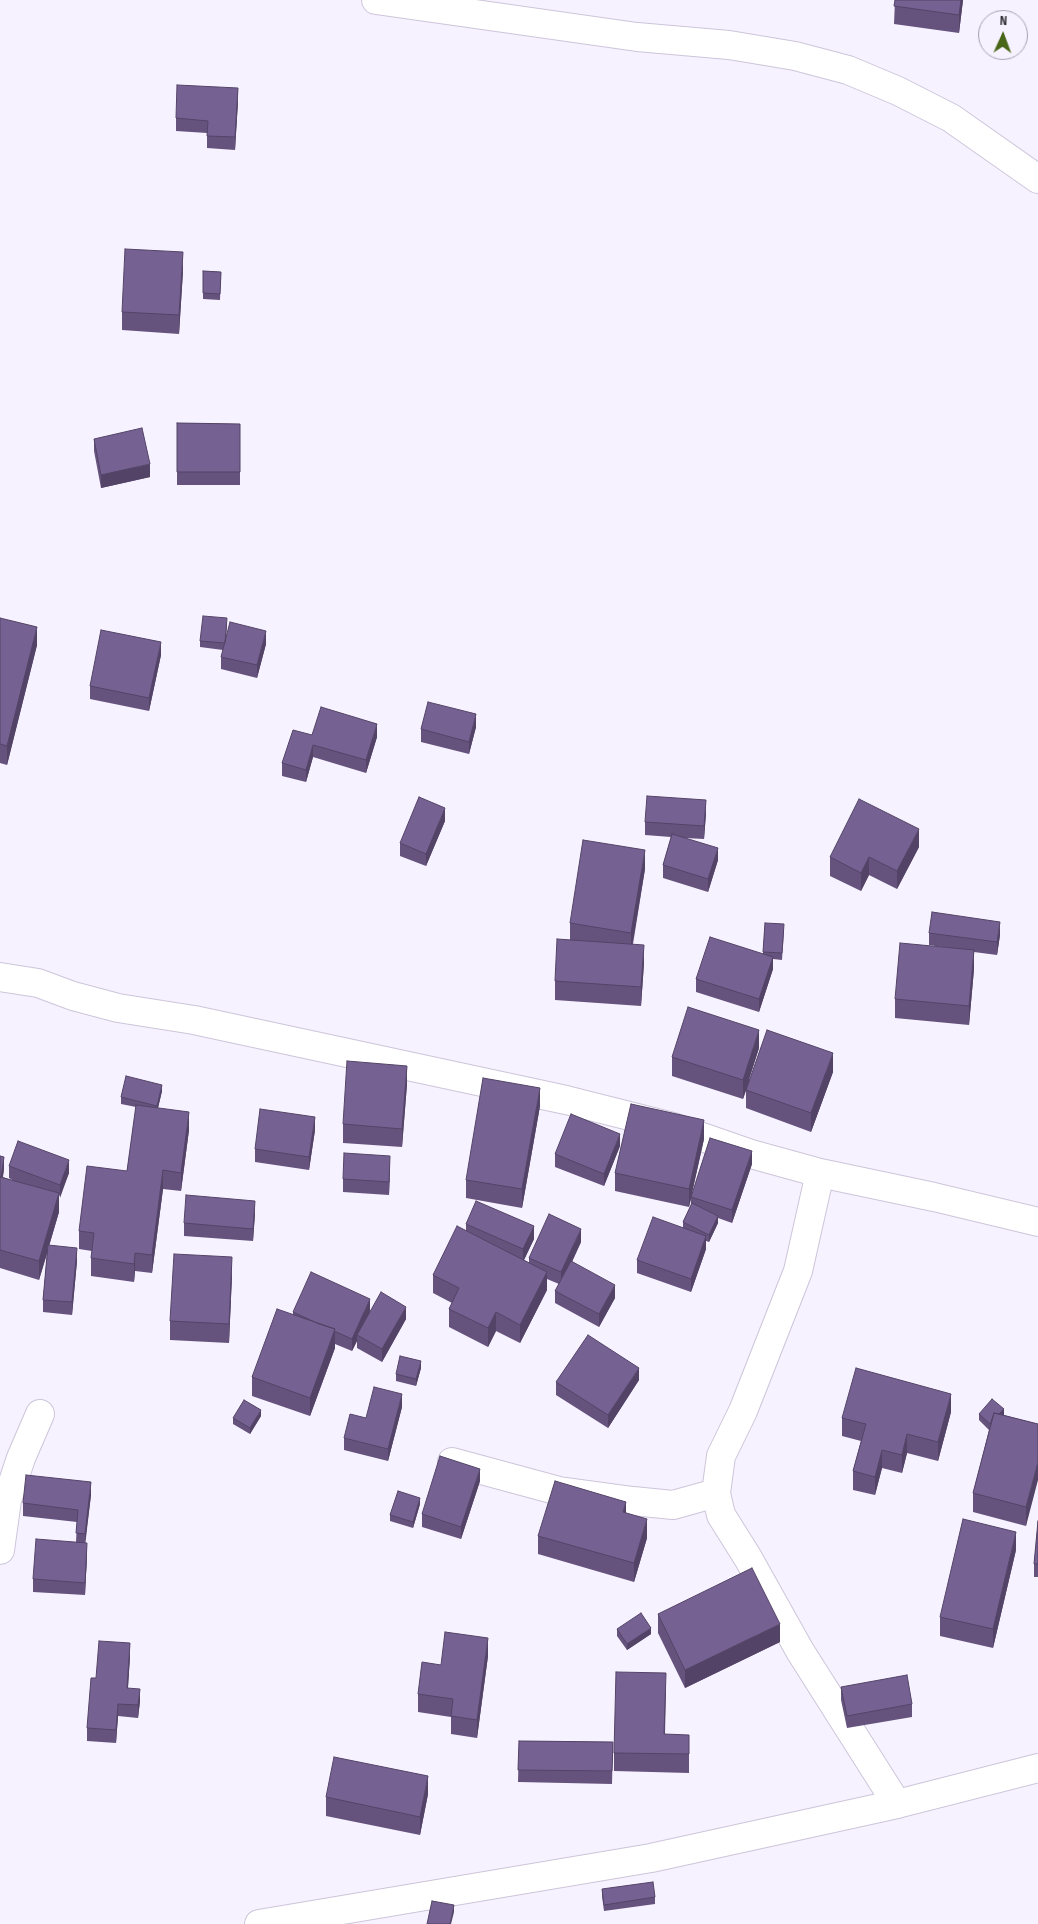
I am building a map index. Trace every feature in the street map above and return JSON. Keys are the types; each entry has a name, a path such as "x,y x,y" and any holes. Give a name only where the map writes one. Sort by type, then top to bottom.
{"street":[{"path":"376,0 638,37 729,45 796,56 848,70 898,91 950,118 1038,179"},
{"path":"0,977 38,983 73,996 118,1008 194,1020 566,1100 673,1127 750,1154 820,1173 934,1197 1038,1222"},
{"path":"820,1173 798,1271 743,1411 721,1456 716,1493 720,1516 748,1558 800,1651 897,1804"},
{"path":"0,1550 7,1500 21,1458 40,1414"},
{"path":"452,1462 559,1491 633,1501 673,1505 716,1493"},
{"path":"259,1924 438,1905 897,1804 1038,1768"}],"building":[{"path":"895,0 961,0 959,15 894,6"},
{"path":"177,85 238,88 235,137 207,136 208,121 176,118"},
{"path":"125,249 183,252 179,315 122,312"},
{"path":"203,271 221,272 220,294 203,293"},
{"path":"177,423 240,424 240,472 177,472"},
{"path":"142,428 150,464 101,475 94,439"},
{"path":"203,616 227,618 225,643 200,641"},
{"path":"0,618 37,627 7,746 0,744"},
{"path":"230,622 266,631 257,665 221,657"},
{"path":"101,630 161,642 149,698 90,686"},
{"path":"428,702 476,714 469,742 421,729"},
{"path":"321,707 377,724 366,760 313,745 306,770 282,763 293,730 312,735"},
{"path":"647,796 706,800 704,826 645,822"},
{"path":"419,797 445,808 426,854 400,843"},
{"path":"859,799 919,829 897,871 869,857 861,873 830,857"},
{"path":"672,834 718,848 708,879 663,865"},
{"path":"583,840 645,850 631,933 570,923"},
{"path":"932,912 1000,922 997,942 929,933"},
{"path":"765,923 784,924 782,953 763,952"},
{"path":"710,937 773,957 759,999 696,979"},
{"path":"557,939 644,945 641,987 555,981"},
{"path":"900,943 974,950 969,1006 895,999"},
{"path":"688,1007 759,1030 743,1080 672,1057"},
{"path":"767,1030 833,1053 811,1113 746,1090"},
{"path":"347,1061 407,1066 402,1129 343,1124"},
{"path":"126,1076 162,1085 157,1106 121,1097"},
{"path":"483,1078 540,1088 522,1189 466,1180"},
{"path":"631,1104 704,1120 689,1189 615,1173"},
{"path":"136,1105 189,1112 181,1173 163,1170 152,1255 135,1253 134,1264 91,1258 94,1233 79,1231 87,1166 127,1171"},
{"path":"260,1109 315,1117 309,1157 255,1149"},
{"path":"571,1114 620,1134 604,1174 555,1154"},
{"path":"710,1138 752,1151 732,1210 691,1197"},
{"path":"18,1141 69,1160 60,1185 9,1166"},
{"path":"344,1153 390,1156 389,1182 343,1179"},
{"path":"0,1156 4,1157 1,1177 0,1177"},
{"path":"0,1177 59,1193 39,1261 0,1250"},
{"path":"186,1195 255,1201 253,1229 184,1223"},
{"path":"476,1201 534,1226 523,1249 466,1224"},
{"path":"692,1203 718,1216 709,1235 683,1222"},
{"path":"549,1214 581,1229 561,1272 529,1258"},
{"path":"653,1217 706,1236 691,1279 637,1260"},
{"path":"457,1226 547,1272 520,1325 496,1312 488,1328 449,1309 459,1288 433,1275"},
{"path":"48,1245 77,1248 72,1302 43,1300"},
{"path":"174,1254 232,1257 229,1324 170,1321"},
{"path":"571,1261 615,1285 599,1314 555,1291"},
{"path":"311,1272 370,1299 352,1339 334,1331 335,1329 293,1312"},
{"path":"381,1292 406,1307 382,1349 357,1335"},
{"path":"277,1309 335,1329 310,1398 252,1377"},
{"path":"588,1335 639,1368 608,1415 556,1382"},
{"path":"400,1356 421,1361 416,1379 396,1374"},
{"path":"856,1368 951,1394 938,1442 907,1434 902,1455 882,1450 875,1477 853,1471 866,1424 842,1418"},
{"path":"374,1387 402,1394 388,1449 344,1438 350,1414 366,1418"},
{"path":"992,1399 1004,1409 999,1414 994,1413 990,1424 979,1414"},
{"path":"244,1400 261,1410 250,1428 233,1418"},
{"path":"994,1413 1038,1424 1038,1462 1026,1507 973,1493"},
{"path":"440,1456 480,1469 461,1527 422,1514"},
{"path":"26,1475 91,1482 85,1534 76,1533 78,1510 23,1503"},
{"path":"555,1481 626,1502 623,1512 647,1519 634,1563 538,1536"},
{"path":"398,1491 420,1498 413,1522 390,1515"},
{"path":"963,1519 1016,1532 993,1629 940,1617"},
{"path":"1038,1521 1038,1564 1034,1564"},
{"path":"36,1539 87,1543 85,1583 33,1579"},
{"path":"752,1568 780,1624 685,1670 658,1614"},
{"path":"641,1613 651,1628 627,1644 617,1629"},
{"path":"445,1632 488,1638 477,1720 451,1716 453,1699 418,1694 422,1662 441,1665"},
{"path":"99,1641 130,1643 127,1688 140,1689 138,1705 118,1704 116,1730 87,1728 91,1678 96,1678"},
{"path":"616,1672 666,1673 664,1734 689,1735 689,1754 614,1753"},
{"path":"907,1675 912,1704 847,1716 841,1687"},
{"path":"519,1741 613,1742 612,1771 518,1770"},
{"path":"334,1757 428,1776 420,1817 326,1797"},
{"path":"653,1882 655,1897 604,1905 602,1889"},
{"path":"432,1901 454,1905 450,1924 427,1924"}]}
